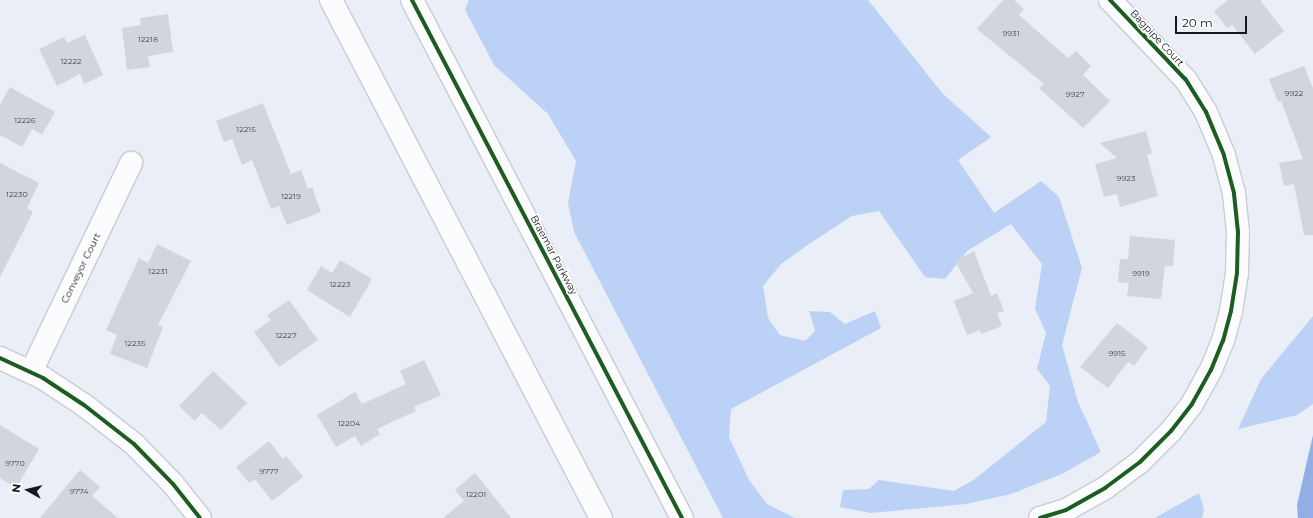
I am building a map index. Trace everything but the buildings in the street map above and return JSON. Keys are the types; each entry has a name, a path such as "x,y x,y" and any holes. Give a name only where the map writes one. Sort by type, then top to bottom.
{"street":[{"path":"331,0 602,518"},
{"name":"Braemar Parkway","path":"412,0 682,518"},
{"name":"Bagpipe Court","path":"1040,518 1066,510 1105,488 1140,462 1171,431 1192,404 1211,370 1223,341 1237,272 1238,232 1234,193 1224,156 1206,112 1185,79 1110,0"},
{"name":"Conveyor Court","path":"31,372 131,163"},
{"path":"0,358 31,372 84,405 134,444 173,484 200,518"}],"shaded area":[{"path":"469,0 868,0 943,94 991,137 958,160 994,213 1041,181 1059,197 1082,268 1062,345 1078,402 1101,452 1062,474 1011,494 966,504 871,513 840,507 843,490 869,489 879,480 954,491 975,479 1046,422 1050,386 1037,369 1046,333 1035,309 1042,264 1011,224 967,251 945,279 925,277 879,211 852,216 781,264 763,286 768,318 780,335 805,341 815,331 809,311 830,312 845,324 875,311 881,328 731,409 729,437 749,480 767,504 795,518 723,518 574,232 568,203 576,161 548,114 494,65 465,10"},
{"path":"1313,316 1313,404 1297,415 1238,429 1261,379"},
{"path":"1313,435 1313,518 1298,518 1297,505"},
{"path":"1199,493 1204,509 1202,518 1155,518"}],"cycle path":[{"path":"412,0 682,518"},
{"path":"1040,518 1066,510 1105,488 1140,462 1171,431 1192,404 1211,370 1223,341 1231,311 1237,272 1238,232 1234,193 1224,155 1206,112 1185,79 1110,0"},
{"path":"0,358 43,378 84,405 134,444 173,484 200,518"}]}
